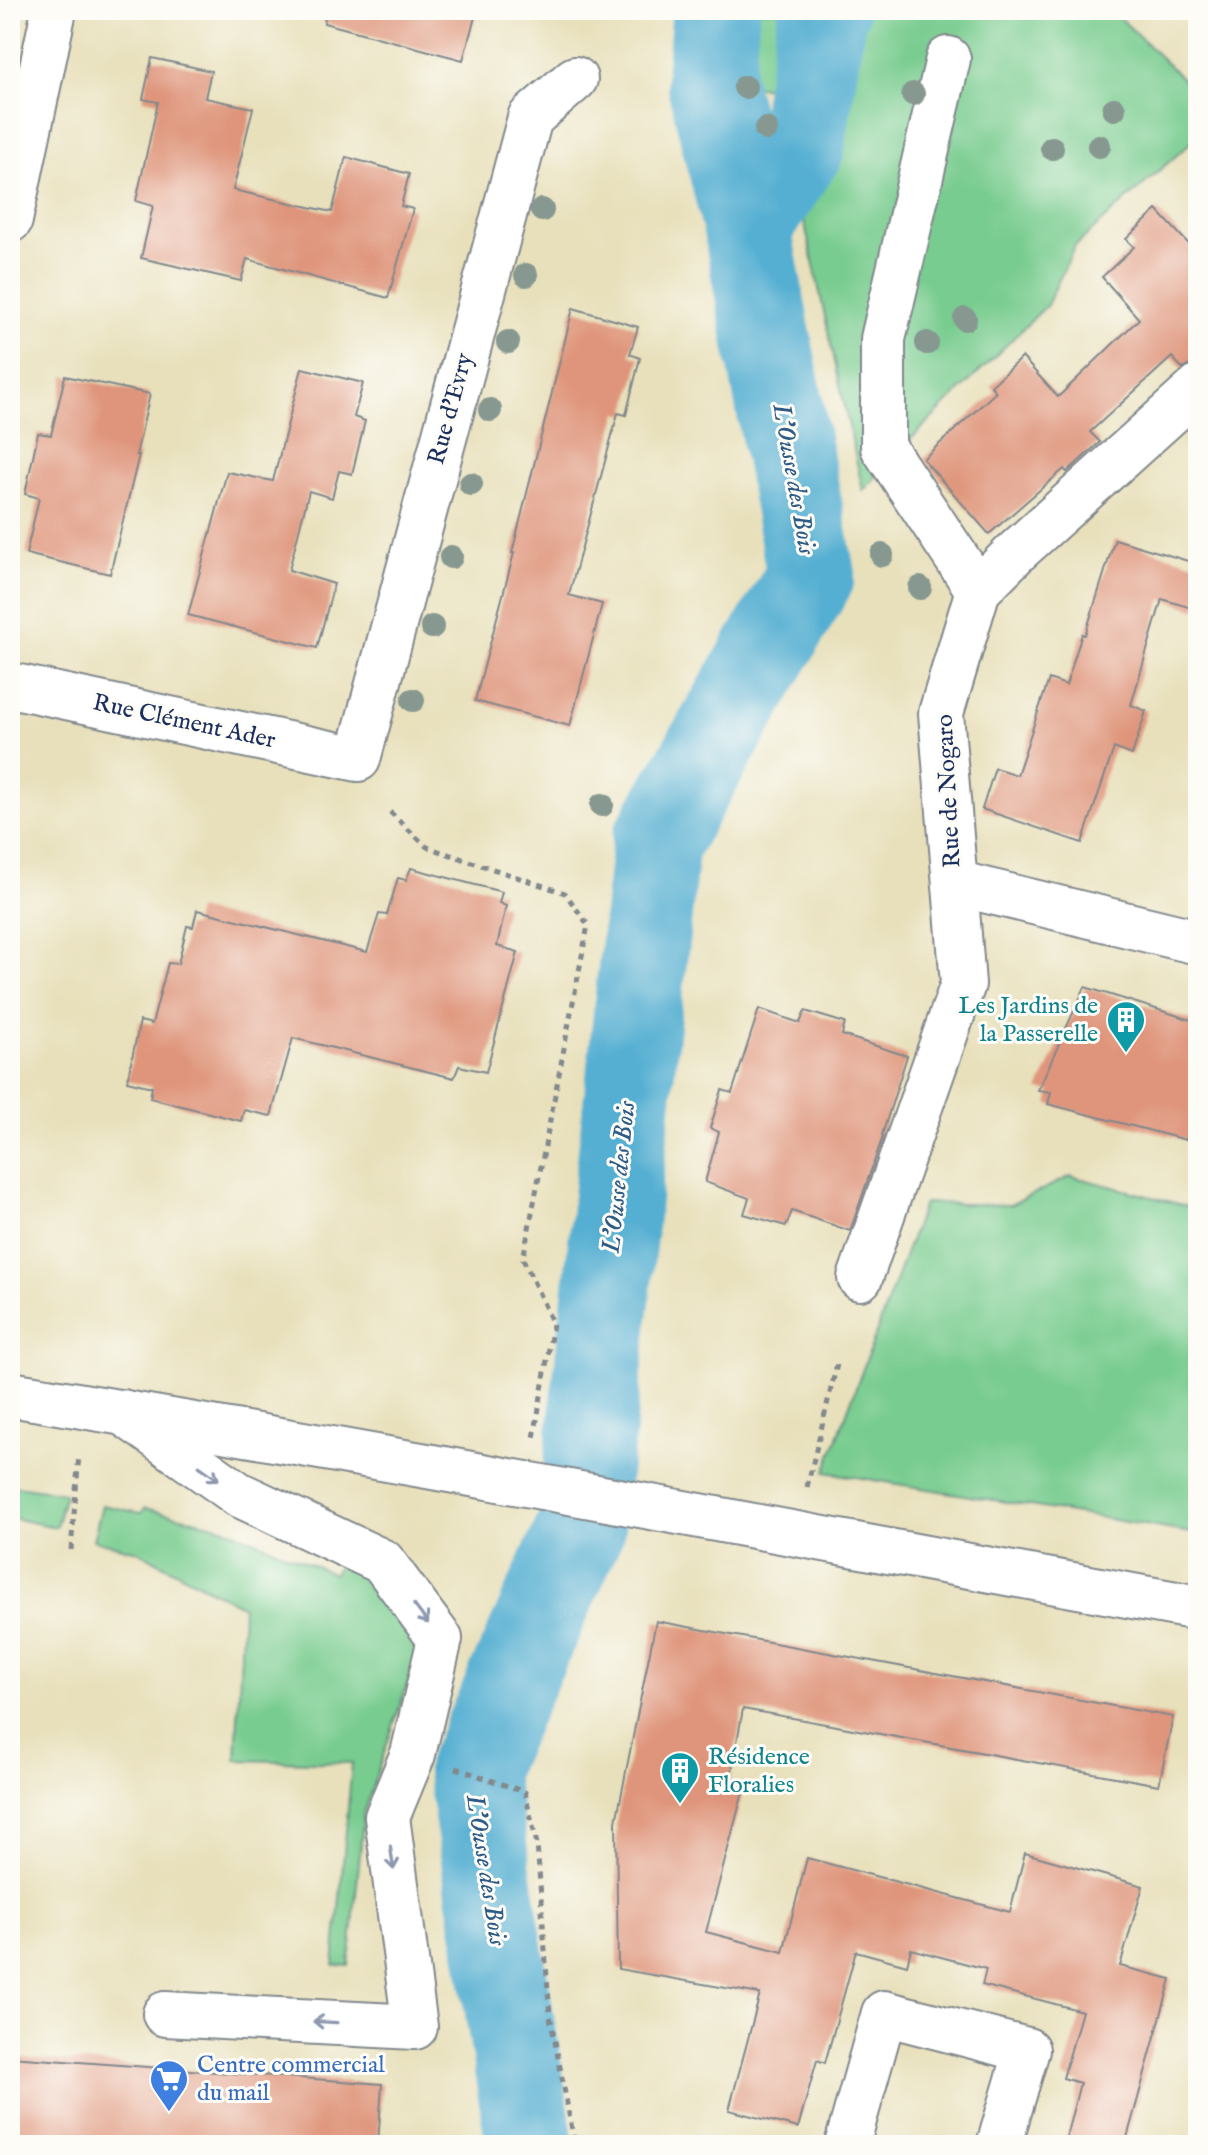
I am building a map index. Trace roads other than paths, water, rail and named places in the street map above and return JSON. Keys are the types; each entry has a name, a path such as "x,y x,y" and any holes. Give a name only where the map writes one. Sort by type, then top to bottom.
{"street":[{"path":"10,220 54,10"},
{"path":"948,59 883,339 883,447 978,590"},
{"name":"Rue d'Evry","path":"358,759 530,118 575,79"},
{"name":"Rue de Nogaro","path":"860,1278 963,984 941,713 978,590 1198,388"},
{"name":"Rue Clément Ader","path":"10,685 358,759"},
{"path":"955,883 1198,942"},
{"path":"10,1394 534,1485 1198,1608"},
{"path":"103,1409 238,1494 383,1562 440,1639 413,1754 387,1817 415,2027 165,2014"},
{"path":"847,2145 884,2013 1027,2050 999,2145"}],"waterway":[{"name":"L'Ousse des Bois","path":"530,2145 471,1770 581,1527 656,841 811,575 747,228 710,79 716,10"},
{"name":"L'Ousse des Bois","path":"747,228 801,146 825,10"}],"place":[{"name":"Les Jardins de la Passerelle","path":"1126,1054"},
{"name":"Résidence Floralies","path":"680,1805"},
{"name":"Centre commercial du mail","path":"169,2113"}]}
